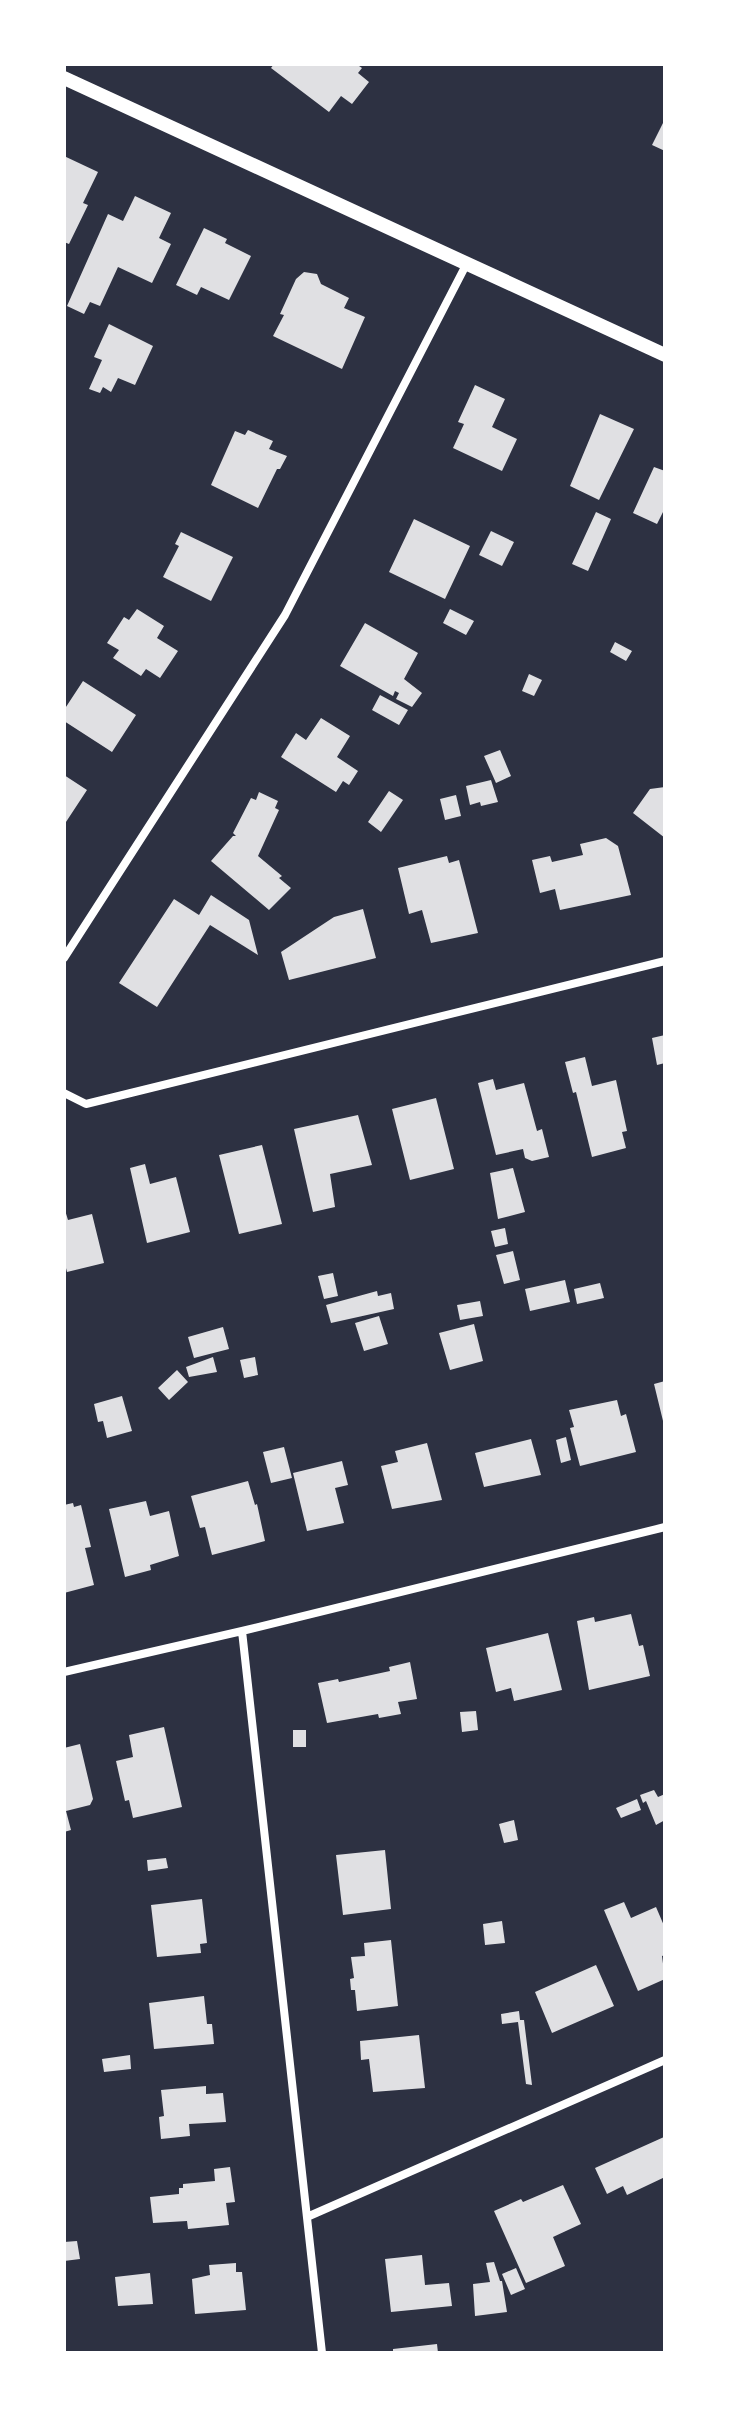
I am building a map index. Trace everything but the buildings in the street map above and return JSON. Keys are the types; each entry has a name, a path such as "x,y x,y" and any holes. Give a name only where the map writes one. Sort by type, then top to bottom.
{"street":[{"path":"64,78 665,355"},
{"path":"64,958 285,615 466,265"},
{"path":"64,1093 86,1104 665,961"},
{"path":"64,1672 665,1527"},
{"path":"242,1631 322,2353"},
{"path":"307,2217 665,2060"}]}
